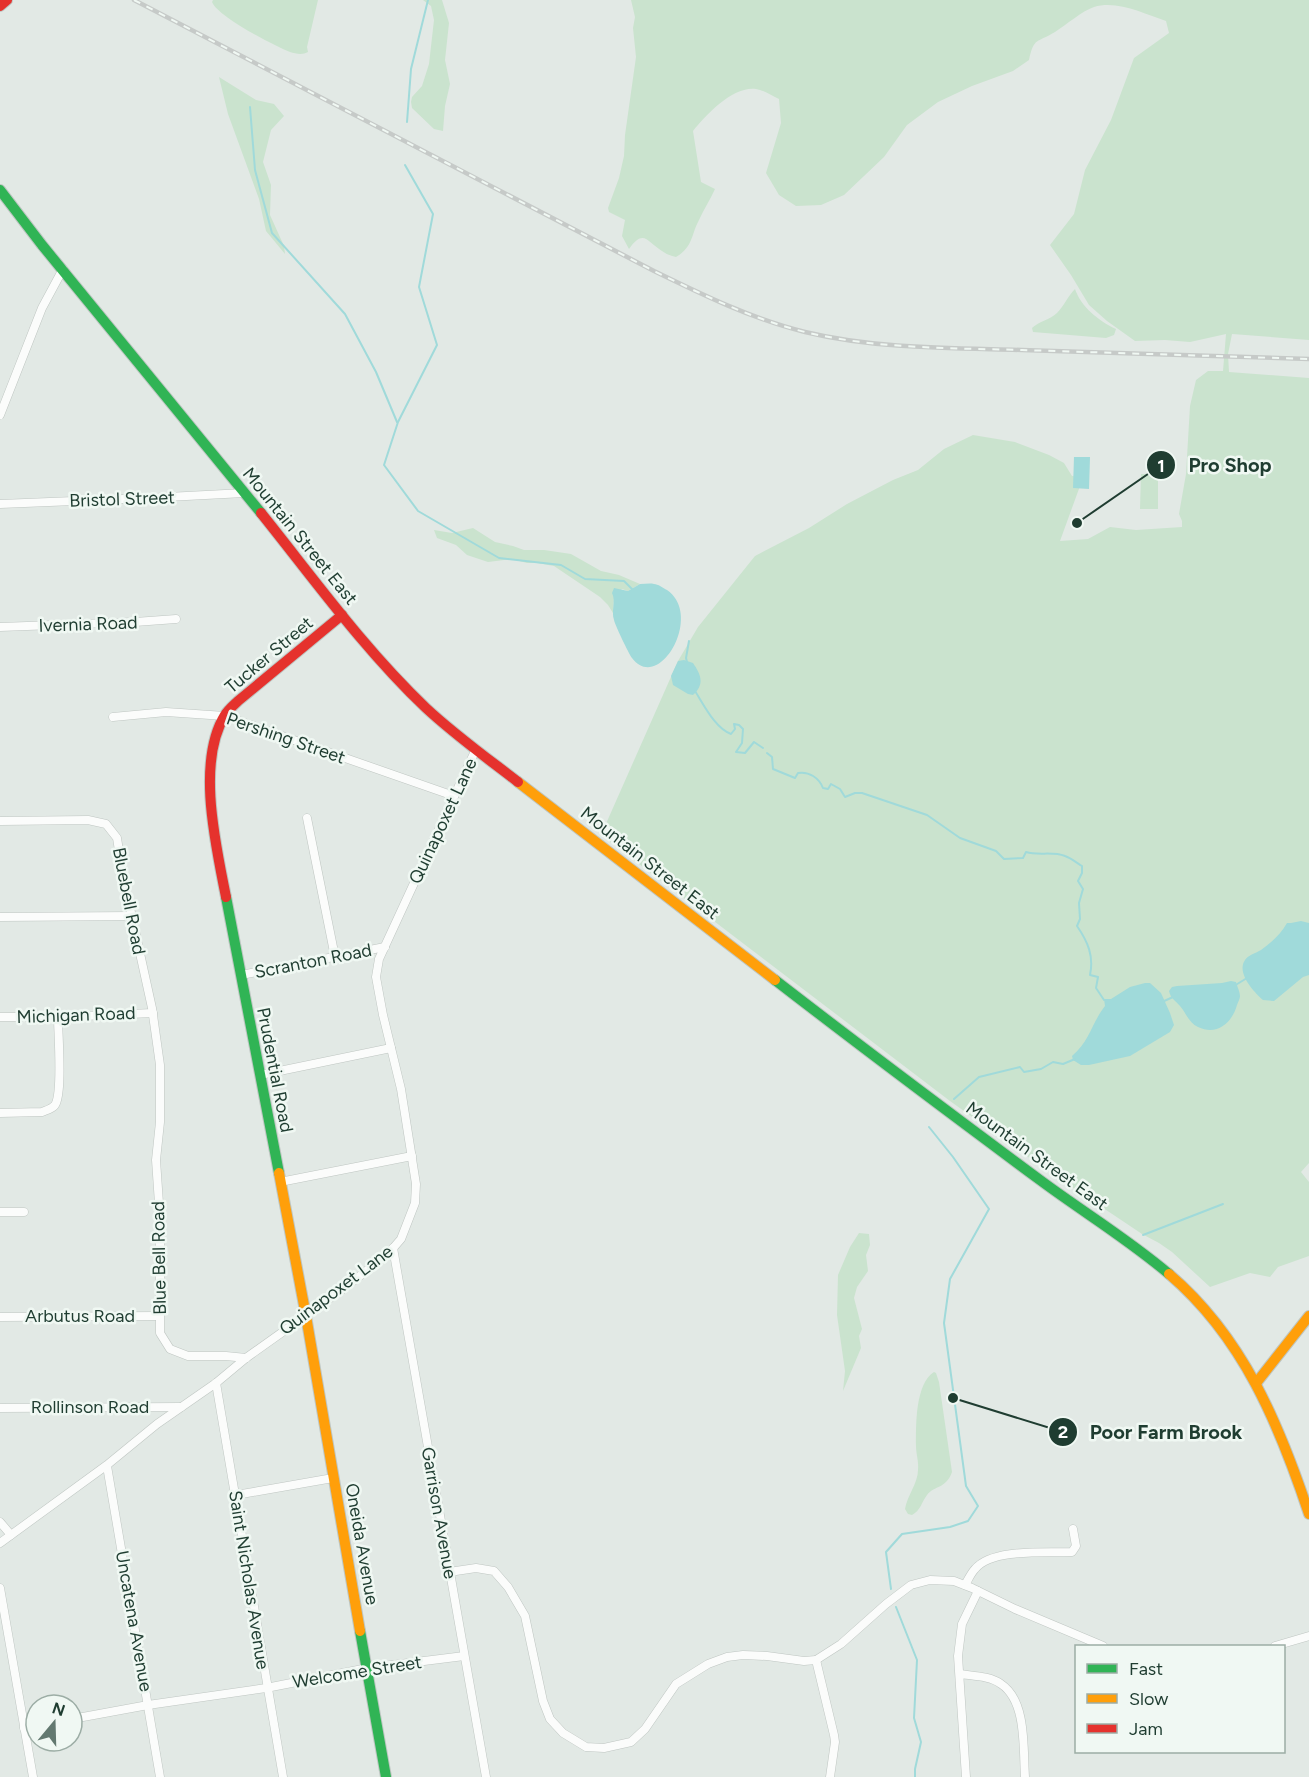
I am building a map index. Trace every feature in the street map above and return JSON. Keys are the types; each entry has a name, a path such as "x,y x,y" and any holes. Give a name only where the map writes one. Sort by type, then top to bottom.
{"main road":[{"path":"0,6 7,0"},
{"name":"Mountain Street East","path":"0,190 342,615 413,695 451,730 826,1021 1156,1264 1190,1293 1234,1346 1257,1382 1280,1431 1309,1514"},
{"name":"Tucker Street","path":"213,829 211,808 213,751 225,716 238,701 342,615"},
{"name":"Prudential Road","path":"213,829 306,1316"},
{"name":"Oneida Avenue","path":"306,1316 386,1777"},
{"path":"1257,1382 1309,1316"}],"street":[{"path":"0,415 42,308 63,270"},
{"name":"Bristol Street","path":"0,504 244,493"},
{"name":"Ivernia Road","path":"0,627 176,619"},
{"name":"Pershing Street","path":"113,717 166,712 225,716 454,796"},
{"name":"Quinapoxet Lane","path":"0,1543 107,1466 181,1407 388,1254 401,1239 415,1203 416,1184 401,1089 376,977 379,959 476,749"},
{"path":"307,818 335,957"},
{"name":"Bluebell Road","path":"0,821 87,820 106,824 117,838 153,1013 160,1065 160,1086"},
{"path":"0,917 132,916"},
{"name":"Scranton Road","path":"241,975 384,948"},
{"name":"Michigan Road","path":"0,1017 153,1013"},
{"path":"0,1113 42,1112 55,1104 59,1090 58,1017"},
{"path":"260,1075 391,1048"},
{"name":"Blue Bell Road","path":"160,1086 156,1160 160,1218 160,1333 170,1349 188,1356 246,1358"},
{"path":"280,1182 412,1156"},
{"path":"0,1212 24,1212"},
{"name":"Garrison Avenue","path":"393,1248 486,1777"},
{"name":"Arbutus Road","path":"0,1317 159,1316"},
{"name":"Saint Nicholas Avenue","path":"216,1383 266,1688 283,1777"},
{"name":"Rollinson Road","path":"0,1408 181,1407"},
{"name":"Uncatena Avenue","path":"107,1466 160,1777"},
{"path":"236,1495 333,1478"},
{"path":"0,1522 11,1535"},
{"path":"964,1585 975,1568 989,1558 1005,1554 1072,1552 1076,1546 1073,1530"},
{"path":"449,1572 476,1568 494,1571 508,1587 525,1616 543,1701 550,1719 562,1733 586,1747 604,1748 631,1742 645,1729 676,1684 708,1664 727,1657 743,1655 804,1661 816,1660 841,1644 911,1585 930,1580 954,1581 978,1590 1015,1610 1098,1645"},
{"path":"0,1588 24,1728"},
{"path":"966,1777 958,1656 962,1624 978,1590"},
{"path":"1281,1645 1309,1636"},
{"name":"Welcome Street","path":"84,1717 266,1688 368,1668 464,1656"},
{"path":"816,1660 834,1735 834,1754 830,1777"},
{"path":"960,1674 986,1677 1001,1683 1014,1696 1021,1716 1025,1777"},
{"path":"29,1753 33,1777"}],"green space":[{"path":"213,0 318,0 307,47 308,52 299,54 290,52 260,37 224,15 216,8"},
{"path":"423,0 442,0 449,23 445,60 450,84 443,131 434,129 412,108 411,102 412,97 422,86 429,64 434,20 431,6"},
{"path":"631,0 1309,0 1309,340 1232,334 1228,354 1229,372 1309,378 1309,1163 1301,1172 1309,1182 1309,1256 1278,1267 1270,1277 1250,1273 1210,1287 1172,1252 1042,1167 950,1101 601,835 678,661 698,627 755,556 809,528 847,504 918,470 944,449 973,435 1015,442 1064,463 1072,476 1084,475 1060,541 1088,539 1110,527 1136,530 1182,527 1179,514 1186,474 1190,406 1196,380 1208,371 1223,371 1226,334 1190,342 1135,341 1089,305 1050,245 1074,214 1085,170 1111,120 1134,58 1169,33 1166,21 1112,5 1089,9 1037,42 1029,60 1013,71 938,102 907,125 884,157 844,195 821,205 796,206 779,195 766,173 781,123 779,99 756,89 738,92 713,109 693,131 701,182 715,189 689,245 676,257 665,253 642,238 638,239 629,249 622,236 625,220 609,212 608,208 624,156 636,57 633,28 635,17"},
{"path":"219,77 256,100 274,104 284,116 271,130 263,162 271,185 270,215 284,246 285,254 266,231 259,199 228,114"},
{"path":"1075,289 1091,313 1116,329 1114,335 1106,338 1033,332 1032,328 1057,313"},
{"path":"1141,474 1158,474 1158,509 1140,509"},
{"path":"473,528 495,542 524,550 571,554 601,571 619,575 640,584 628,591 622,589 614,597 613,613 600,597 554,566 512,559 488,562 467,555 456,545 437,538 434,530 452,533"},
{"path":"859,1233 869,1234 870,1245 866,1255 868,1271 857,1287 854,1298 862,1329 859,1336 861,1348 843,1391 845,1371 837,1315 838,1275"},
{"path":"934,1372 939,1382 952,1472 944,1484 927,1495 919,1509 912,1515 908,1514 905,1509 918,1475 916,1438 918,1406 923,1386"}],"water":[{"path":"1074,457 1090,457 1089,489 1073,488"},
{"path":"640,584 656,584 667,590 677,602 681,616 674,647 665,659 654,666 643,666 632,658 613,617 612,593 614,588 628,591"},
{"path":"678,661 693,663 700,675 699,687 693,695 673,685 671,676"},
{"path":"1301,921 1309,923 1309,975 1303,977 1274,1001 1263,1000 1244,976 1245,960 1272,941 1287,923"},
{"path":"1236,982 1240,994 1235,1011 1223,1026 1211,1030 1192,1023 1169,991 1172,987 1177,986"},
{"path":"1150,983 1161,993 1174,1025 1170,1032 1130,1056 1089,1065 1081,1065 1073,1060 1072,1056 1087,1038 1105,1006 1104,999 1111,999 1130,987"}],"waterway":[{"path":"407,122 411,69 428,0"},
{"path":"250,107 255,170 272,233 345,314 376,372 397,422"},
{"path":"405,165 433,214 419,287 437,345 398,422 384,465 418,511 499,558 561,565 585,579 624,581 633,590"},
{"path":"687,662 689,641"},
{"path":"695,691 710,716 725,731 731,734 735,729 734,724 743,729 742,743 736,752 745,753 754,742 763,748"},
{"path":"767,753 772,757 773,769 795,778 798,773 810,774 823,788 828,789 831,784 840,789 845,797 862,793 927,815 960,838 996,851 1004,859 1023,858 1026,852 1055,854 1067,857 1082,866 1082,873 1078,881 1083,889 1079,903 1080,919 1077,926 1089,949 1090,975 1098,977 1096,988 1104,1000"},
{"path":"1234,986 1247,978"},
{"path":"1162,1002 1173,997"},
{"path":"954,1099 979,1077 1020,1067 1024,1072 1041,1069 1053,1062 1063,1064 1075,1059"},
{"path":"891,1589 886,1552 902,1534 950,1527 968,1521 978,1506 966,1486 944,1323 950,1279 989,1209 929,1127"},
{"path":"1143,1235 1223,1204"},
{"path":"896,1607 917,1660 914,1718 921,1742 915,1777"}],"railway":[{"path":"134,0 654,271 728,306 785,327 832,338 913,347 1309,359"}],"traffic: fast":[{"path":"0,190 42,245 261,513"},
{"path":"226,897 279,1173"},
{"path":"775,980 1056,1192 1138,1249 1169,1274"},
{"path":"360,1631 386,1777"}],"traffic: slow":[{"path":"518,782 775,980"},
{"path":"279,1173 360,1631"},
{"path":"1169,1274 1218,1325 1256,1384 1285,1447 1309,1514"},
{"path":"1257,1382 1309,1316"}],"traffic: jam":[{"path":"0,6 7,0"},
{"path":"261,513 340,613 403,685 448,728 518,782"},
{"path":"226,897 211,804 210,780 216,734 225,715 238,701 342,615"}],"place":[{"name":"Pro Shop","path":"1077,523"},
{"name":"Poor Farm Brook","path":"953,1398"}]}
